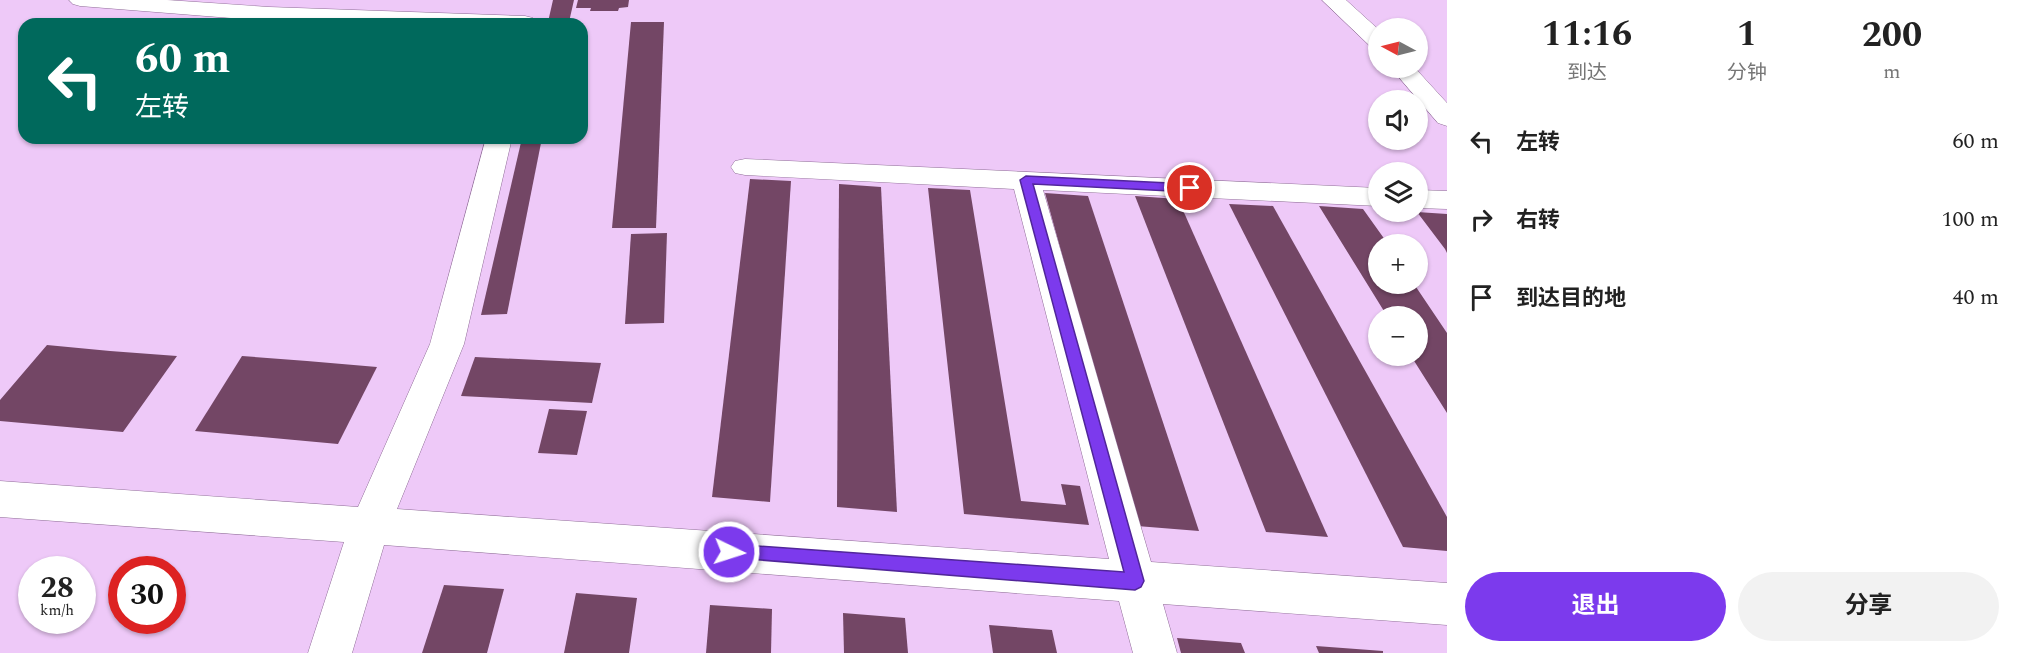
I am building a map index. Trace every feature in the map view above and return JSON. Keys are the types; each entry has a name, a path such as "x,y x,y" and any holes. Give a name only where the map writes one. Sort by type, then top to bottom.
{"street":[{"path":"80,0 269,14 383,18"},
{"path":"526,18 529,0"},
{"path":"1333,0 1368,32"},
{"path":"1411,78 1447,118"},
{"path":"330,653 370,525 447,344 497,144"},
{"path":"745,167 1368,197"},
{"path":"1026,180 1155,653"},
{"path":"1428,199 1447,200"},
{"path":"0,499 1447,604"}],"building":[{"path":"553,0 574,0 570,18 549,18"},
{"path":"578,0 629,0 628,7 619,8 618,11 590,11 591,8 576,8"},
{"path":"631,22 664,22 656,228 612,228"},
{"path":"521,144 541,144 507,314 481,315"},
{"path":"750,179 791,181 770,502 712,497"},
{"path":"839,184 881,187 897,512 837,507"},
{"path":"928,188 970,190 1021,501 1066,505 1061,484 1080,486 1089,525 964,514"},
{"path":"1045,193 1088,196 1199,531 1137,526"},
{"path":"1135,196 1178,199 1328,537 1266,532"},
{"path":"1229,204 1273,206 1447,517 1447,551 1403,547"},
{"path":"1319,206 1363,209 1368,216 1368,222 1372,222 1381,234 1368,234 1368,285"},
{"path":"1428,213 1447,214 1447,253 1425,222 1428,222"},
{"path":"667,233 664,323 625,324 631,234"},
{"path":"1373,294 1421,294 1447,333 1447,413 1417,366 1428,366 1428,306 1381,306"},
{"path":"47,345 177,356 123,432 0,421 0,400"},
{"path":"242,356 377,367 338,444 195,431"},
{"path":"475,357 601,363 592,403 461,396"},
{"path":"549,409 587,411 577,455 538,453"},
{"path":"444,585 504,589 487,653 422,653"},
{"path":"576,593 637,598 629,653 564,653"},
{"path":"710,605 772,609 771,653 706,653"},
{"path":"843,613 905,618 908,653 844,653"},
{"path":"989,625 1052,630 1057,653 993,653"},
{"path":"1177,638 1241,643 1245,653 1181,653"},
{"path":"1316,646 1383,651 1383,653 1319,653"}],"route":[{"path":"729,552 1135,581 1026,180 1190,188"}]}
